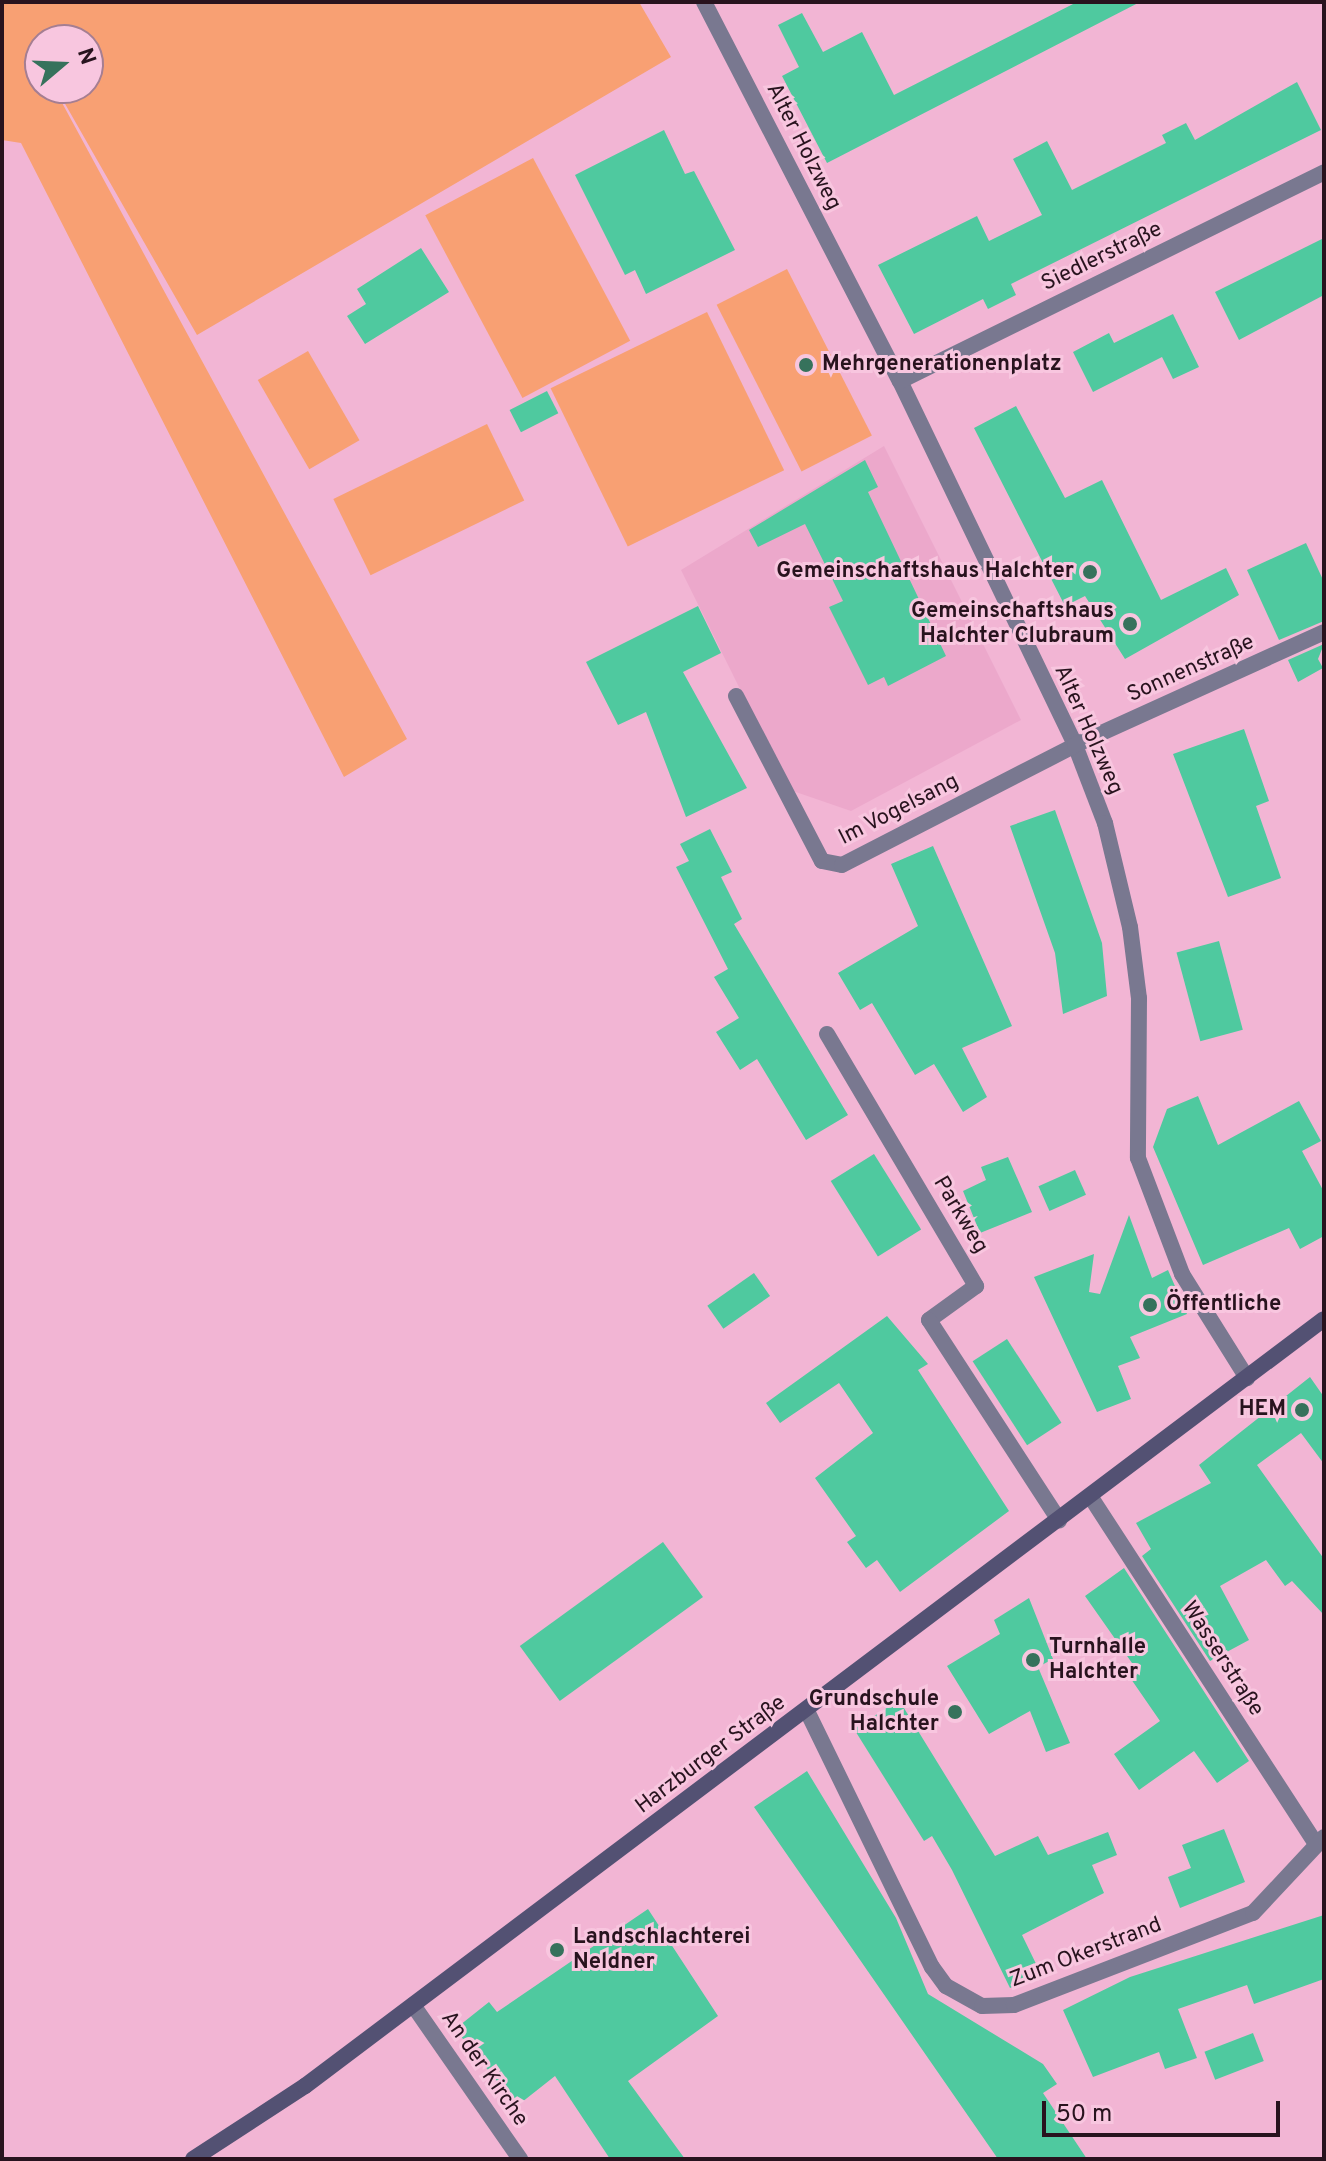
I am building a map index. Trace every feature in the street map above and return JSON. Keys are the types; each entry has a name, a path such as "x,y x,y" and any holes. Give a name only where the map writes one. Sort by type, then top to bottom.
{"main road":[{"name":"Harzburger Straße","path":"193,2159 413,2005 1059,1520 1092,1499 1324,1319"}],"street":[{"name":"Alter Holzweg","path":"704,2 900,381 1075,745 1105,823 1133,943 1138,1158 1182,1274 1247,1378"},
{"name":"Siedlerstraße","path":"900,381 1324,172"},
{"name":"Sonnenstraße","path":"1075,745 1324,632"},
{"name":"Im Vogelsang","path":"736,696 822,861 842,865 1075,745"},
{"name":"Parkweg","path":"827,1034 976,1286 929,1320 1059,1520"},
{"name":"Wasserstraße","path":"1092,1499 1320,1840"},
{"name":"Zum Okerstrand","path":"807,1711 932,1967 946,1986 982,2006 1014,2005 1253,1913 1320,1840"},
{"name":"An der Kirche","path":"413,2005 520,2159"}],"shaded area":[{"path":"2,2 639,2 671,57 197,335 65,104 104,104 104,24 24,24 24,104 63,104 407,739 344,777 21,143 2,140"},
{"path":"533,158 630,341 522,398 425,215"},
{"path":"787,269 872,436 802,471 717,305"},
{"path":"707,312 784,470 628,546 551,388"},
{"path":"308,351 360,440 309,469 258,380"},
{"path":"487,424 524,500 371,575 333,499"},
{"path":"884,446 1021,720 851,811 790,790 681,570"}],"building":[{"path":"1077,2 1140,2 827,163 782,76 799,67 778,25 802,13 823,52 862,32 894,95"},
{"path":"1297,82 1321,130 1011,284 1016,295 988,309 983,299 914,334 878,265 977,216 989,241 1042,215 1013,159 1047,141 1072,190 1166,143 1162,135 1186,123 1195,140"},
{"path":"664,130 685,174 694,171 735,250 646,294 635,270 625,275 575,175"},
{"path":"1324,238 1324,295 1239,340 1215,292"},
{"path":"421,248 449,292 365,344 347,316 366,304 357,289"},
{"path":"1173,314 1199,367 1173,379 1162,357 1093,392 1073,352 1109,333 1114,343"},
{"path":"547,391 558,413 521,432 510,410"},
{"path":"1016,406 1065,498 1102,480 1161,600 1226,568 1239,595 1125,659 1085,596 1065,606 974,428"},
{"path":"865,460 878,487 868,492 946,656 888,686 884,677 868,685 829,607 843,601 805,524 758,547 749,530"},
{"path":"1306,543 1324,582 1324,621 1279,640 1247,570"},
{"path":"698,606 721,653 683,672 747,788 686,817 646,712 618,725 586,662"},
{"path":"1324,644 1318,659 1323,668 1298,682 1288,660"},
{"path":"1244,729 1269,801 1256,806 1281,878 1228,897 1173,754"},
{"path":"1055,810 1102,943 1107,996 1063,1014 1055,953 1010,826"},
{"path":"710,829 732,872 721,877 742,919 734,924 848,1115 806,1140 757,1059 740,1070 716,1032 739,1018 714,977 728,969 676,867 689,861 680,844"},
{"path":"933,846 1012,1026 962,1048 987,1097 963,1112 934,1064 915,1075 872,1003 860,1010 838,973 918,926 891,864"},
{"path":"1219,941 1243,1030 1200,1041 1176,952"},
{"path":"1198,1096 1218,1145 1299,1101 1321,1141 1302,1151 1324,1192 1324,1236 1300,1249 1289,1228 1203,1265 1153,1147 1167,1109"},
{"path":"874,1154 921,1229 878,1257 831,1181"},
{"path":"1008,1157 1032,1212 980,1233 963,1191 986,1180 981,1167"},
{"path":"1075,1170 1086,1195 1049,1211 1038,1186"},
{"path":"1129,1215 1152,1278 1168,1270 1187,1314 1130,1337 1140,1358 1118,1366 1131,1399 1097,1412 1034,1277 1094,1254 1089,1292 1100,1294"},
{"path":"754,1273 770,1296 723,1329 707,1306"},
{"path":"887,1316 928,1364 918,1370 1009,1511 900,1592 877,1560 866,1568 847,1542 856,1536 815,1478 873,1433 839,1383 780,1423 766,1403"},
{"path":"1007,1339 1061,1423 1027,1445 973,1361"},
{"path":"1310,1377 1324,1397 1324,1464 1301,1433 1257,1465 1324,1559 1324,1615 1292,1581 1285,1586 1266,1560 1220,1586 1249,1640 1210,1661 1142,1556 1151,1549 1136,1523 1211,1483 1199,1465"},
{"path":"663,1542 703,1597 560,1701 520,1646"},
{"path":"1124,1568 1249,1761 1217,1783 1194,1751 1139,1790 1114,1754 1160,1721 1131,1679 1139,1673 1085,1596"},
{"path":"1029,1598 1053,1659 1038,1667 1070,1743 1046,1752 1030,1711 989,1734 947,1666 1000,1634 994,1620"},
{"path":"899,1700 995,1856 1038,1836 1048,1855 1108,1832 1117,1855 1092,1865 1104,1893 1022,1935 1041,1974 1010,1988 932,1836 924,1841 854,1729"},
{"path":"807,1771 896,1918 928,1994 1043,2064 1057,2084 1043,2093 1087,2159 998,2159 754,1807"},
{"path":"1224,1829 1245,1882 1180,1908 1168,1877 1191,1868 1182,1845"},
{"path":"648,1909 718,2016 628,2081 685,2159 610,2159 555,2076 517,2106 455,2029 489,2002 497,2012"},
{"path":"1324,1915 1324,1979 1254,2004 1247,1985 1178,2009 1197,2058 1165,2069 1159,2052 1093,2077 1063,2010 1130,1977"},
{"path":"1253,2033 1264,2061 1215,2080 1204,2052"}],"place":[{"name":"Mehrgenerationenplatz","path":"806,365"},
{"name":"Gemeinschaftshaus Halchter","path":"1090,572"},
{"name":"Gemeinschaftshaus Halchter Clubraum","path":"1130,624"},
{"name":"Öffentliche","path":"1150,1305"},
{"name":"HEM","path":"1302,1410"},
{"name":"Turnhalle Halchter","path":"1033,1660"},
{"name":"Grundschule Halchter","path":"955,1712"},
{"name":"Landschlachterei Neldner","path":"557,1950"}]}
